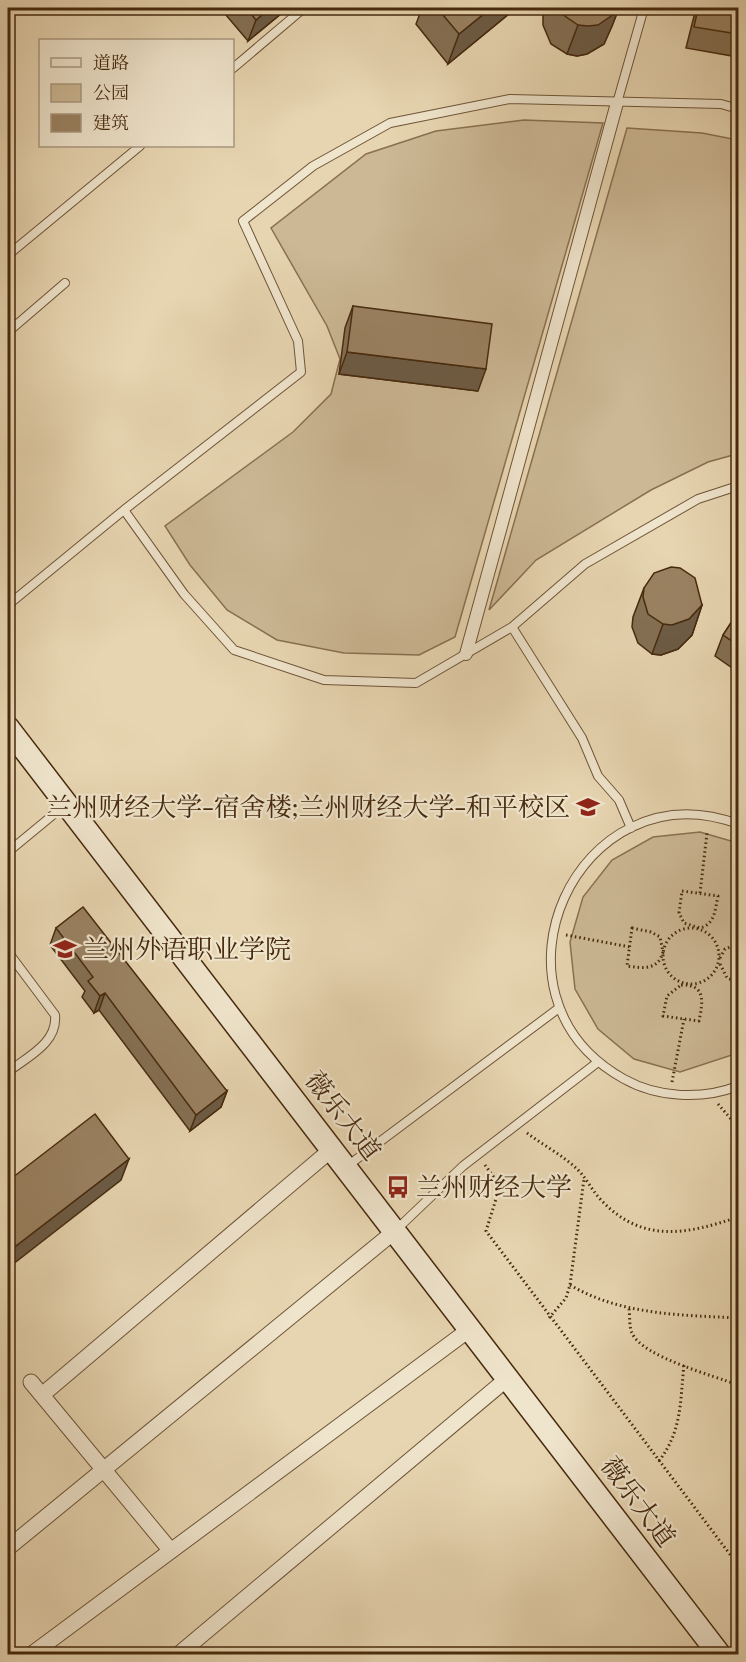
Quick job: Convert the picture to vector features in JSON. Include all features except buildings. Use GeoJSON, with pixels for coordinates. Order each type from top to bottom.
{"type":"FeatureCollection","features":[{"type":"Feature","properties":{"kind":"main road","name":"薇乐大道"},"geometry":{"type":"LineString","coordinates":[[8,728],[719,1654]]}},
{"type":"Feature","properties":{"kind":"street"},"geometry":{"type":"LineString","coordinates":[[466,654],[617,103]]}},
{"type":"Feature","properties":{"kind":"street"},"geometry":{"type":"LineString","coordinates":[[42,1395],[332,1149]]}},
{"type":"Feature","properties":{"kind":"street"},"geometry":{"type":"LineString","coordinates":[[8,1548],[395,1231]]}},
{"type":"Feature","properties":{"kind":"street"},"geometry":{"type":"LineString","coordinates":[[32,1654],[470,1329]]}},
{"type":"Feature","properties":{"kind":"street"},"geometry":{"type":"LineString","coordinates":[[179,1654],[508,1378]]}},
{"type":"Feature","properties":{"kind":"street"},"geometry":{"type":"LineString","coordinates":[[31,1382],[171,1551]]}},
{"type":"Feature","properties":{"kind":"lane"},"geometry":{"type":"LineString","coordinates":[[234,67],[304,8]]}},
{"type":"Feature","properties":{"kind":"lane"},"geometry":{"type":"LineString","coordinates":[[617,103],[644,8]]}},
{"type":"Feature","properties":{"kind":"lane"},"geometry":{"type":"LineString","coordinates":[[8,605],[124,510],[301,372],[298,341],[243,221],[313,166],[390,123],[510,99],[721,104],[738,109]]}},
{"type":"Feature","properties":{"kind":"lane"},"geometry":{"type":"LineString","coordinates":[[8,255],[139,147]]}},
{"type":"Feature","properties":{"kind":"lane"},"geometry":{"type":"LineString","coordinates":[[8,332],[65,282]]}},
{"type":"Feature","properties":{"kind":"lane"},"geometry":{"type":"LineString","coordinates":[[124,510],[184,594],[234,650],[324,680],[416,682],[512,627],[585,564],[698,499],[738,486]]}},
{"type":"Feature","properties":{"kind":"lane"},"geometry":{"type":"LineString","coordinates":[[512,627],[582,738],[598,776],[619,800],[631,828]]}},
{"type":"Feature","properties":{"kind":"lane"},"geometry":{"type":"LineString","coordinates":[[8,852],[66,804]]}},
{"type":"Feature","properties":{"kind":"lane"},"geometry":{"type":"LineString","coordinates":[[738,824],[709,816],[669,817],[631,828],[606,844],[584,864],[562,898],[552,933],[551,976],[559,1008],[572,1032],[598,1062],[632,1083],[670,1094],[710,1094],[738,1086]]}},
{"type":"Feature","properties":{"kind":"lane"},"geometry":{"type":"LineString","coordinates":[[8,952],[55,1015],[56,1023],[50,1039],[8,1072]]}},
{"type":"Feature","properties":{"kind":"lane"},"geometry":{"type":"LineString","coordinates":[[346,1167],[559,1008]]}},
{"type":"Feature","properties":{"kind":"lane"},"geometry":{"type":"LineString","coordinates":[[395,1231],[478,1155],[598,1062]]}},
{"type":"Feature","properties":{"kind":"path"},"geometry":{"type":"LineString","coordinates":[[700,893],[709,816]]}},
{"type":"Feature","properties":{"kind":"path"},"geometry":{"type":"LineString","coordinates":[[738,944],[725,949],[719,960],[711,976],[704,981],[687,985],[681,985],[670,991],[663,1016],[699,1021],[704,999],[698,989],[687,985],[678,982],[666,970],[663,952],[662,942],[656,934],[632,928],[627,966],[653,966],[663,952],[670,936],[686,928],[695,928],[705,927],[712,920],[718,896],[700,893],[682,891],[679,907],[681,919],[695,928],[711,935],[719,951],[719,960],[722,973],[738,982]]}},
{"type":"Feature","properties":{"kind":"path"},"geometry":{"type":"LineString","coordinates":[[552,933],[630,947]]}},
{"type":"Feature","properties":{"kind":"path"},"geometry":{"type":"LineString","coordinates":[[670,1094],[684,1019]]}},
{"type":"Feature","properties":{"kind":"path"},"geometry":{"type":"LineString","coordinates":[[710,1094],[738,1127]]}},
{"type":"Feature","properties":{"kind":"path"},"geometry":{"type":"LineString","coordinates":[[516,1125],[576,1168],[618,1216],[649,1231],[696,1231],[738,1217]]}},
{"type":"Feature","properties":{"kind":"path"},"geometry":{"type":"LineString","coordinates":[[478,1155],[501,1186],[486,1231],[549,1318],[738,1565]]}},
{"type":"Feature","properties":{"kind":"path"},"geometry":{"type":"LineString","coordinates":[[549,1318],[566,1298],[570,1285],[584,1179]]}},
{"type":"Feature","properties":{"kind":"path"},"geometry":{"type":"LineString","coordinates":[[570,1285],[590,1297],[629,1310],[738,1318]]}},
{"type":"Feature","properties":{"kind":"path"},"geometry":{"type":"LineString","coordinates":[[629,1310],[632,1333],[642,1345],[684,1365],[738,1385]]}},
{"type":"Feature","properties":{"kind":"path"},"geometry":{"type":"LineString","coordinates":[[659,1461],[672,1444],[679,1418],[684,1365]]}},
{"type":"Feature","properties":{"kind":"green space"},"geometry":{"type":"Polygon","coordinates":[[[524,120],[603,123],[455,637],[419,655],[344,653],[277,640],[227,610],[190,565],[165,526],[293,432],[331,394],[340,359],[327,326],[271,228],[366,154],[436,131],[524,120]]]}},
{"type":"Feature","properties":{"kind":"green space"},"geometry":{"type":"Polygon","coordinates":[[[627,128],[702,133],[738,140],[738,445],[733,455],[708,462],[651,490],[536,560],[489,610],[627,128]]]}},
{"type":"Feature","properties":{"kind":"green space"},"geometry":{"type":"Polygon","coordinates":[[[700,832],[738,843],[738,1053],[680,1072],[634,1059],[598,1029],[575,989],[570,942],[583,897],[612,860],[653,837],[700,832]]]}},
{"type":"Feature","properties":{"kind":"place","name":"兰州财经大学-宿舍楼;兰州财经大学-和平校区"},"geometry":{"type":"Point","coordinates":[588,807]}},
{"type":"Feature","properties":{"kind":"place","name":"兰州外语职业学院"},"geometry":{"type":"Point","coordinates":[65,949]}},
{"type":"Feature","properties":{"kind":"place","name":"兰州财经大学"},"geometry":{"type":"Point","coordinates":[398,1187]}}]}
